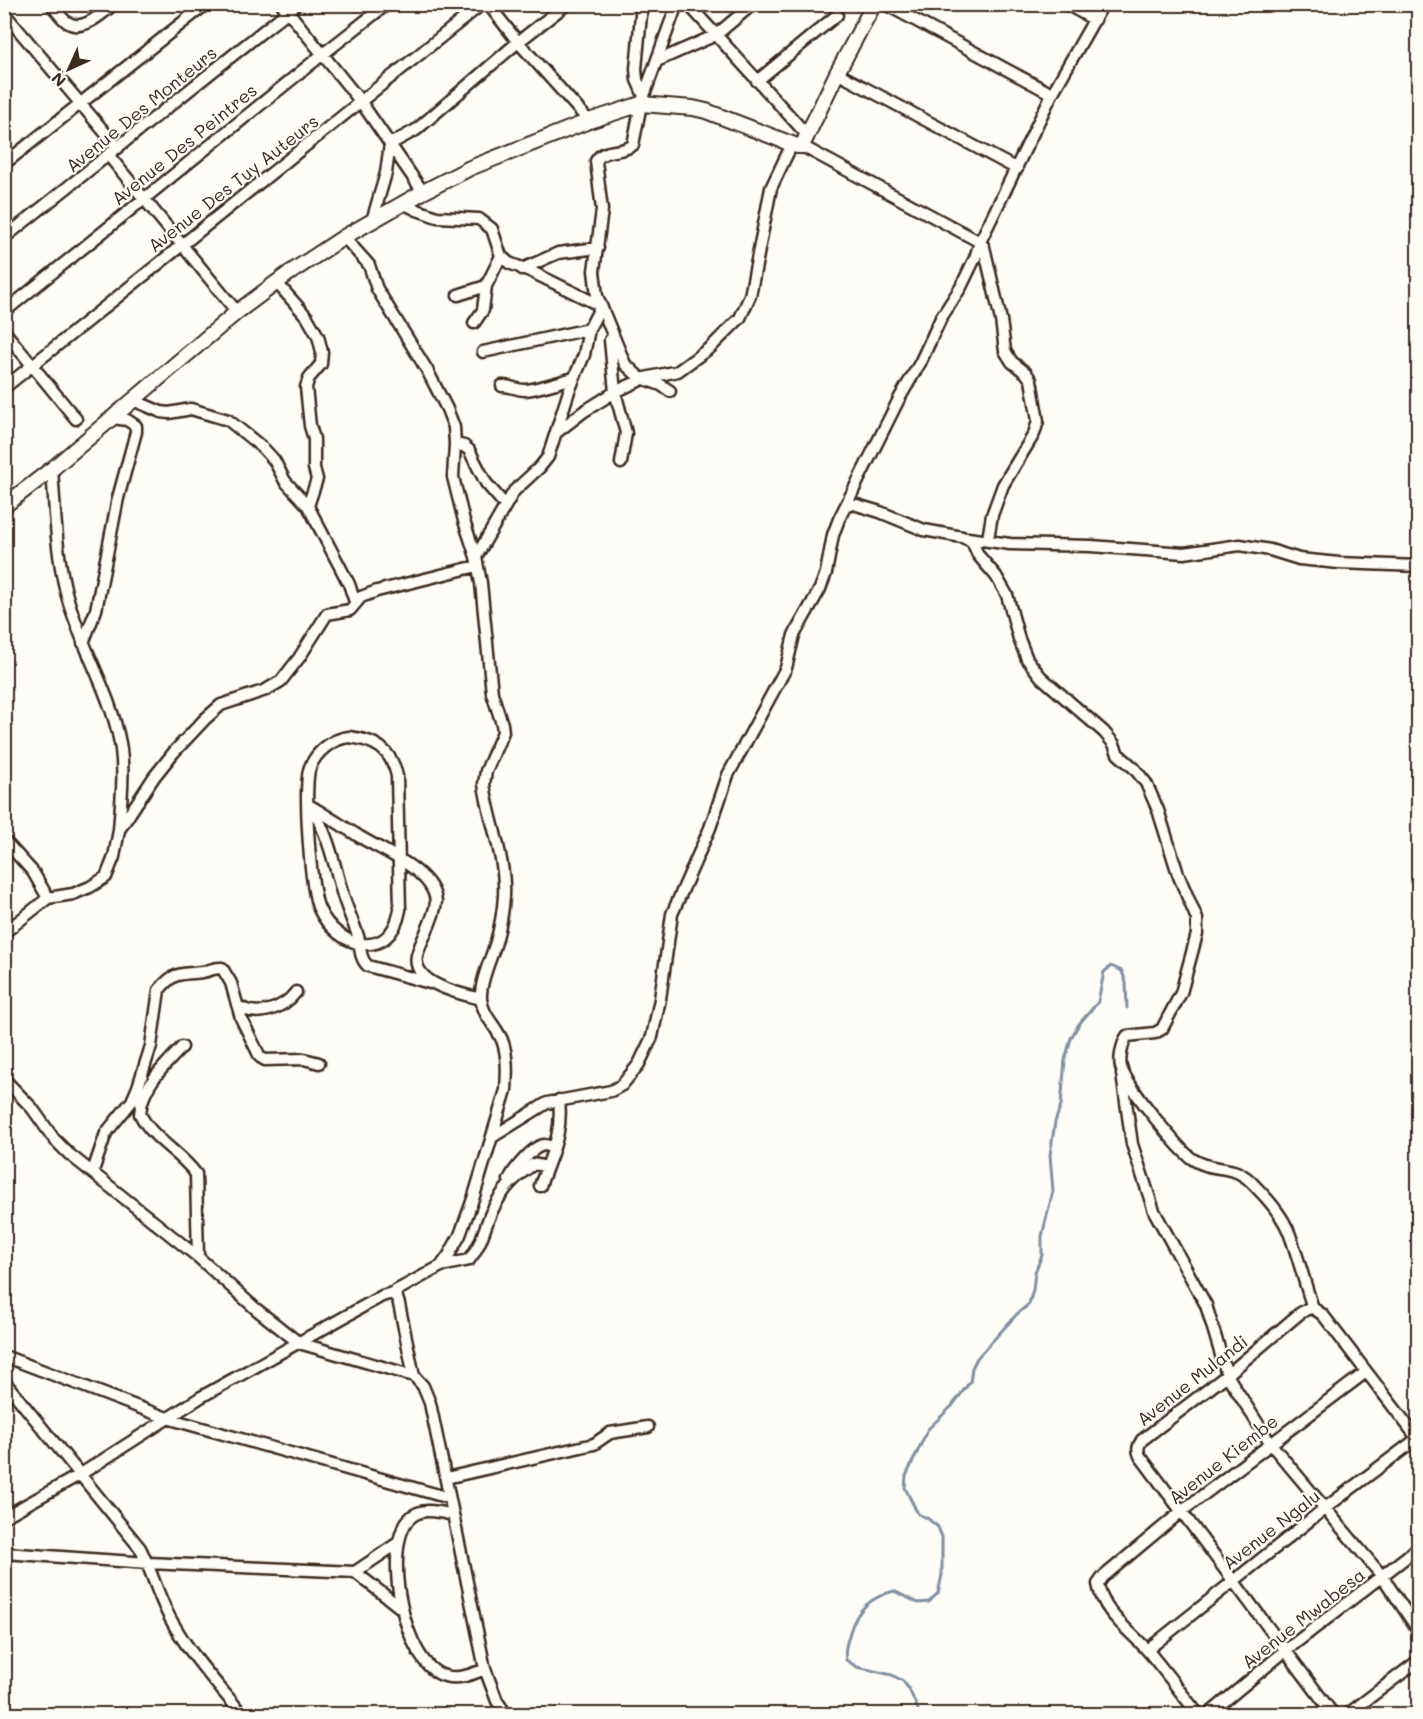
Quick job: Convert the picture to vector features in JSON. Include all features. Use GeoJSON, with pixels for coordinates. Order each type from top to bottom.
{"type":"FeatureCollection","features":[{"type":"Feature","properties":{"kind":"street"},"geometry":{"type":"LineString","coordinates":[[51,4],[65,21],[74,25],[93,20],[114,4]]}},
{"type":"Feature","properties":{"kind":"street"},"geometry":{"type":"LineString","coordinates":[[4,164],[206,4]]}},
{"type":"Feature","properties":{"kind":"street","name":"Avenue Des Monteurs"},"geometry":{"type":"LineString","coordinates":[[4,238],[109,156],[285,8],[297,4]]}},
{"type":"Feature","properties":{"kind":"street","name":"Avenue Des Peintres"},"geometry":{"type":"LineString","coordinates":[[4,312],[387,4]]}},
{"type":"Feature","properties":{"kind":"street","name":"Avenue Des Tuy Auteurs"},"geometry":{"type":"LineString","coordinates":[[4,388],[482,4]]}},
{"type":"Feature","properties":{"kind":"street"},"geometry":{"type":"LineString","coordinates":[[488,4],[518,42],[589,121]]}},
{"type":"Feature","properties":{"kind":"street"},"geometry":{"type":"LineString","coordinates":[[390,144],[416,130],[518,42],[567,4]]}},
{"type":"Feature","properties":{"kind":"street"},"geometry":{"type":"LineString","coordinates":[[642,4],[636,69],[643,100]]}},
{"type":"Feature","properties":{"kind":"street"},"geometry":{"type":"LineString","coordinates":[[670,391],[639,377],[625,364],[601,306],[595,284],[595,259],[602,210],[596,161],[600,155],[607,152],[633,146],[643,100],[677,4]]}},
{"type":"Feature","properties":{"kind":"street"},"geometry":{"type":"LineString","coordinates":[[688,4],[757,81],[801,142]]}},
{"type":"Feature","properties":{"kind":"street"},"geometry":{"type":"LineString","coordinates":[[657,61],[716,35],[753,4]]}},
{"type":"Feature","properties":{"kind":"street"},"geometry":{"type":"LineString","coordinates":[[557,432],[615,392],[645,378],[678,371],[711,347],[740,318],[750,296],[771,188],[801,142],[874,4]]}},
{"type":"Feature","properties":{"kind":"street"},"geometry":{"type":"LineString","coordinates":[[885,4],[1052,94]]}},
{"type":"Feature","properties":{"kind":"street"},"geometry":{"type":"LineString","coordinates":[[1066,4],[1095,20]]}},
{"type":"Feature","properties":{"kind":"street"},"geometry":{"type":"LineString","coordinates":[[494,1136],[547,1103],[611,1091],[622,1085],[633,1074],[646,1052],[652,1037],[660,999],[672,914],[710,828],[728,775],[786,669],[794,635],[820,589],[826,573],[833,536],[847,502],[936,328],[961,287],[980,242],[1052,94],[1103,4]]}},
{"type":"Feature","properties":{"kind":"street"},"geometry":{"type":"LineString","coordinates":[[285,8],[361,102],[423,192]]}},
{"type":"Feature","properties":{"kind":"street"},"geometry":{"type":"LineString","coordinates":[[4,13],[118,148]]}},
{"type":"Feature","properties":{"kind":"street"},"geometry":{"type":"LineString","coordinates":[[757,81],[837,15]]}},
{"type":"Feature","properties":{"kind":"street"},"geometry":{"type":"LineString","coordinates":[[837,73],[1017,169]]}},
{"type":"Feature","properties":{"kind":"street"},"geometry":{"type":"LineString","coordinates":[[4,506],[52,469],[237,312],[344,237],[470,168],[643,100],[706,111],[801,142],[980,242],[988,263],[1001,320],[1005,351],[1012,362],[1029,375],[1038,421],[1034,434],[1003,485],[992,515],[988,539]]}},
{"type":"Feature","properties":{"kind":"street"},"geometry":{"type":"LineString","coordinates":[[372,221],[386,173],[390,144]]}},
{"type":"Feature","properties":{"kind":"street"},"geometry":{"type":"LineString","coordinates":[[109,156],[237,312]]}},
{"type":"Feature","properties":{"kind":"street"},"geometry":{"type":"LineString","coordinates":[[403,203],[437,217],[479,219],[492,229],[501,255],[509,263],[601,306]]}},
{"type":"Feature","properties":{"kind":"street"},"geometry":{"type":"LineString","coordinates":[[344,237],[366,260],[377,289],[427,370],[451,419],[455,444],[453,477],[477,561],[492,693],[503,732],[486,771],[484,783],[502,874],[504,896],[481,999],[486,1016],[501,1039],[507,1076],[506,1090],[494,1136],[460,1235],[441,1266]]}},
{"type":"Feature","properties":{"kind":"street"},"geometry":{"type":"LineString","coordinates":[[522,269],[558,253],[598,248]]}},
{"type":"Feature","properties":{"kind":"street"},"geometry":{"type":"LineString","coordinates":[[474,323],[484,305],[486,286],[501,255]]}},
{"type":"Feature","properties":{"kind":"street"},"geometry":{"type":"LineString","coordinates":[[277,283],[307,317],[318,336],[322,352],[321,364],[309,378],[306,387],[317,479],[308,506]]}},
{"type":"Feature","properties":{"kind":"street"},"geometry":{"type":"LineString","coordinates":[[458,295],[486,286]]}},
{"type":"Feature","properties":{"kind":"street"},"geometry":{"type":"LineString","coordinates":[[119,830],[154,777],[205,719],[228,701],[266,690],[281,681],[299,658],[323,618],[333,611],[350,610],[361,597],[377,591],[477,561],[514,491],[548,457],[584,355],[589,329],[601,306]]}},
{"type":"Feature","properties":{"kind":"street"},"geometry":{"type":"LineString","coordinates":[[608,325],[615,392],[626,433],[621,463]]}},
{"type":"Feature","properties":{"kind":"street"},"geometry":{"type":"LineString","coordinates":[[483,352],[589,329]]}},
{"type":"Feature","properties":{"kind":"street"},"geometry":{"type":"LineString","coordinates":[[4,330],[76,418]]}},
{"type":"Feature","properties":{"kind":"street"},"geometry":{"type":"LineString","coordinates":[[502,386],[510,385],[518,390],[528,390],[574,378]]}},
{"type":"Feature","properties":{"kind":"street"},"geometry":{"type":"LineString","coordinates":[[133,400],[162,412],[170,413],[191,409],[228,420],[263,448],[274,460],[285,481],[308,506],[349,584],[355,602]]}},
{"type":"Feature","properties":{"kind":"street"},"geometry":{"type":"LineString","coordinates":[[83,643],[96,610],[118,498],[136,432],[133,422],[113,418]]}},
{"type":"Feature","properties":{"kind":"street"},"geometry":{"type":"LineString","coordinates":[[455,444],[464,446],[468,450],[486,483],[505,505]]}},
{"type":"Feature","properties":{"kind":"street"},"geometry":{"type":"LineString","coordinates":[[4,933],[48,898],[73,894],[106,877],[114,857],[119,830],[122,785],[120,744],[106,698],[83,643],[65,590],[57,535],[52,469]]}},
{"type":"Feature","properties":{"kind":"street"},"geometry":{"type":"LineString","coordinates":[[847,502],[880,512],[924,530],[1010,544],[1091,546],[1184,553],[1240,545],[1270,550],[1299,560],[1419,566]]}},
{"type":"Feature","properties":{"kind":"street"},"geometry":{"type":"LineString","coordinates":[[968,538],[1007,595],[1022,649],[1034,669],[1104,732],[1114,744],[1118,754],[1146,783],[1158,810],[1184,890],[1197,919],[1197,934],[1181,993],[1160,1031],[1127,1036],[1123,1046],[1121,1067],[1132,1144],[1154,1211],[1206,1305],[1227,1375],[1270,1443],[1382,1576],[1419,1630]]}},
{"type":"Feature","properties":{"kind":"street"},"geometry":{"type":"LineString","coordinates":[[340,738],[360,738],[376,743],[395,767],[399,857],[400,898],[395,927],[384,939],[360,944],[345,940],[318,908],[312,884],[308,804],[310,768],[322,751],[340,738]]}},
{"type":"Feature","properties":{"kind":"street"},"geometry":{"type":"LineString","coordinates":[[308,804],[317,817],[330,846],[360,944],[363,961],[368,966],[481,999]]}},
{"type":"Feature","properties":{"kind":"street"},"geometry":{"type":"LineString","coordinates":[[308,804],[364,840],[399,857],[424,878],[436,895],[436,908],[417,956],[417,964],[420,973],[437,985]]}},
{"type":"Feature","properties":{"kind":"street"},"geometry":{"type":"LineString","coordinates":[[4,840],[33,872],[48,898]]}},
{"type":"Feature","properties":{"kind":"street"},"geometry":{"type":"LineString","coordinates":[[4,859],[14,851]]}},
{"type":"Feature","properties":{"kind":"street"},"geometry":{"type":"LineString","coordinates":[[93,1171],[106,1133],[132,1101],[138,1087],[151,1046],[157,996],[163,985],[179,974],[219,967],[225,972],[254,1049],[262,1059],[304,1059],[319,1063]]}},
{"type":"Feature","properties":{"kind":"street"},"geometry":{"type":"LineString","coordinates":[[237,1005],[244,1009],[266,1010],[286,1003],[296,992]]}},
{"type":"Feature","properties":{"kind":"street"},"geometry":{"type":"LineString","coordinates":[[182,1047],[150,1084],[143,1098],[140,1114],[150,1129],[196,1174],[198,1257]]}},
{"type":"Feature","properties":{"kind":"street"},"geometry":{"type":"LineString","coordinates":[[1121,1067],[1132,1087],[1167,1133],[1188,1156],[1197,1162],[1213,1167],[1239,1171],[1257,1187],[1274,1208],[1287,1229],[1313,1308],[1323,1315],[1418,1438]]}},
{"type":"Feature","properties":{"kind":"street"},"geometry":{"type":"LineString","coordinates":[[4,1079],[32,1108],[60,1146],[80,1164],[93,1171],[198,1257],[298,1343],[414,1376]]}},
{"type":"Feature","properties":{"kind":"street"},"geometry":{"type":"LineString","coordinates":[[540,1186],[561,1122],[559,1100]]}},
{"type":"Feature","properties":{"kind":"street"},"geometry":{"type":"LineString","coordinates":[[508,1186],[512,1172],[537,1148],[544,1145],[554,1148]]}},
{"type":"Feature","properties":{"kind":"street"},"geometry":{"type":"LineString","coordinates":[[4,1517],[81,1474],[166,1418],[382,1296],[392,1293],[441,1266],[464,1262],[473,1255],[482,1240],[494,1206],[508,1186],[534,1164],[547,1167]]}},
{"type":"Feature","properties":{"kind":"street"},"geometry":{"type":"LineString","coordinates":[[392,1293],[399,1304],[414,1376],[423,1386],[430,1403],[485,1669],[497,1701],[506,1714]]}},
{"type":"Feature","properties":{"kind":"street","name":"Avenue Mulandi"},"geometry":{"type":"LineString","coordinates":[[1313,1308],[1299,1314],[1227,1375],[1142,1440],[1138,1451],[1232,1581],[1334,1714]]}},
{"type":"Feature","properties":{"kind":"street"},"geometry":{"type":"LineString","coordinates":[[4,1356],[166,1418],[449,1498]]}},
{"type":"Feature","properties":{"kind":"street","name":"Avenue Kiembe"},"geometry":{"type":"LineString","coordinates":[[1147,1650],[1111,1612],[1099,1592],[1098,1584],[1103,1577],[1182,1511],[1366,1372]]}},
{"type":"Feature","properties":{"kind":"street"},"geometry":{"type":"LineString","coordinates":[[4,1381],[127,1530],[148,1563],[174,1626],[202,1666],[242,1714]]}},
{"type":"Feature","properties":{"kind":"street"},"geometry":{"type":"LineString","coordinates":[[446,1478],[594,1444],[610,1433],[648,1428]]}},
{"type":"Feature","properties":{"kind":"street","name":"Avenue Ngalu"},"geometry":{"type":"LineString","coordinates":[[1147,1650],[1324,1509],[1418,1438]]}},
{"type":"Feature","properties":{"kind":"street"},"geometry":{"type":"LineString","coordinates":[[453,1515],[436,1511],[421,1511],[409,1518],[398,1543],[402,1609],[414,1645],[432,1669],[443,1676],[453,1677],[469,1676],[485,1669]]}},
{"type":"Feature","properties":{"kind":"street"},"geometry":{"type":"LineString","coordinates":[[355,1572],[398,1543]]}},
{"type":"Feature","properties":{"kind":"street","name":"Avenue Mwabesa"},"geometry":{"type":"LineString","coordinates":[[1209,1714],[1285,1651],[1419,1548]]}},
{"type":"Feature","properties":{"kind":"street"},"geometry":{"type":"LineString","coordinates":[[4,1553],[148,1563],[355,1572],[402,1609]]}},
{"type":"Feature","properties":{"kind":"street"},"geometry":{"type":"LineString","coordinates":[[1147,1650],[1198,1714]]}},
{"type":"Feature","properties":{"kind":"street"},"geometry":{"type":"LineString","coordinates":[[1348,1714],[1419,1661]]}},
{"type":"Feature","properties":{"kind":"waterway"},"geometry":{"type":"LineString","coordinates":[[920,1714],[903,1681],[892,1675],[857,1667],[846,1660],[850,1632],[861,1611],[878,1597],[894,1591],[918,1603],[929,1602],[938,1593],[942,1575],[942,1537],[938,1527],[918,1514],[905,1488],[906,1476],[928,1429],[952,1406],[970,1382],[972,1368],[977,1358],[1029,1304],[1035,1272],[1042,1255],[1042,1236],[1053,1191],[1050,1155],[1055,1122],[1061,1105],[1065,1060],[1071,1038],[1079,1024],[1098,1002],[1104,972],[1111,966],[1122,971],[1126,983],[1127,1008]]}}]}
